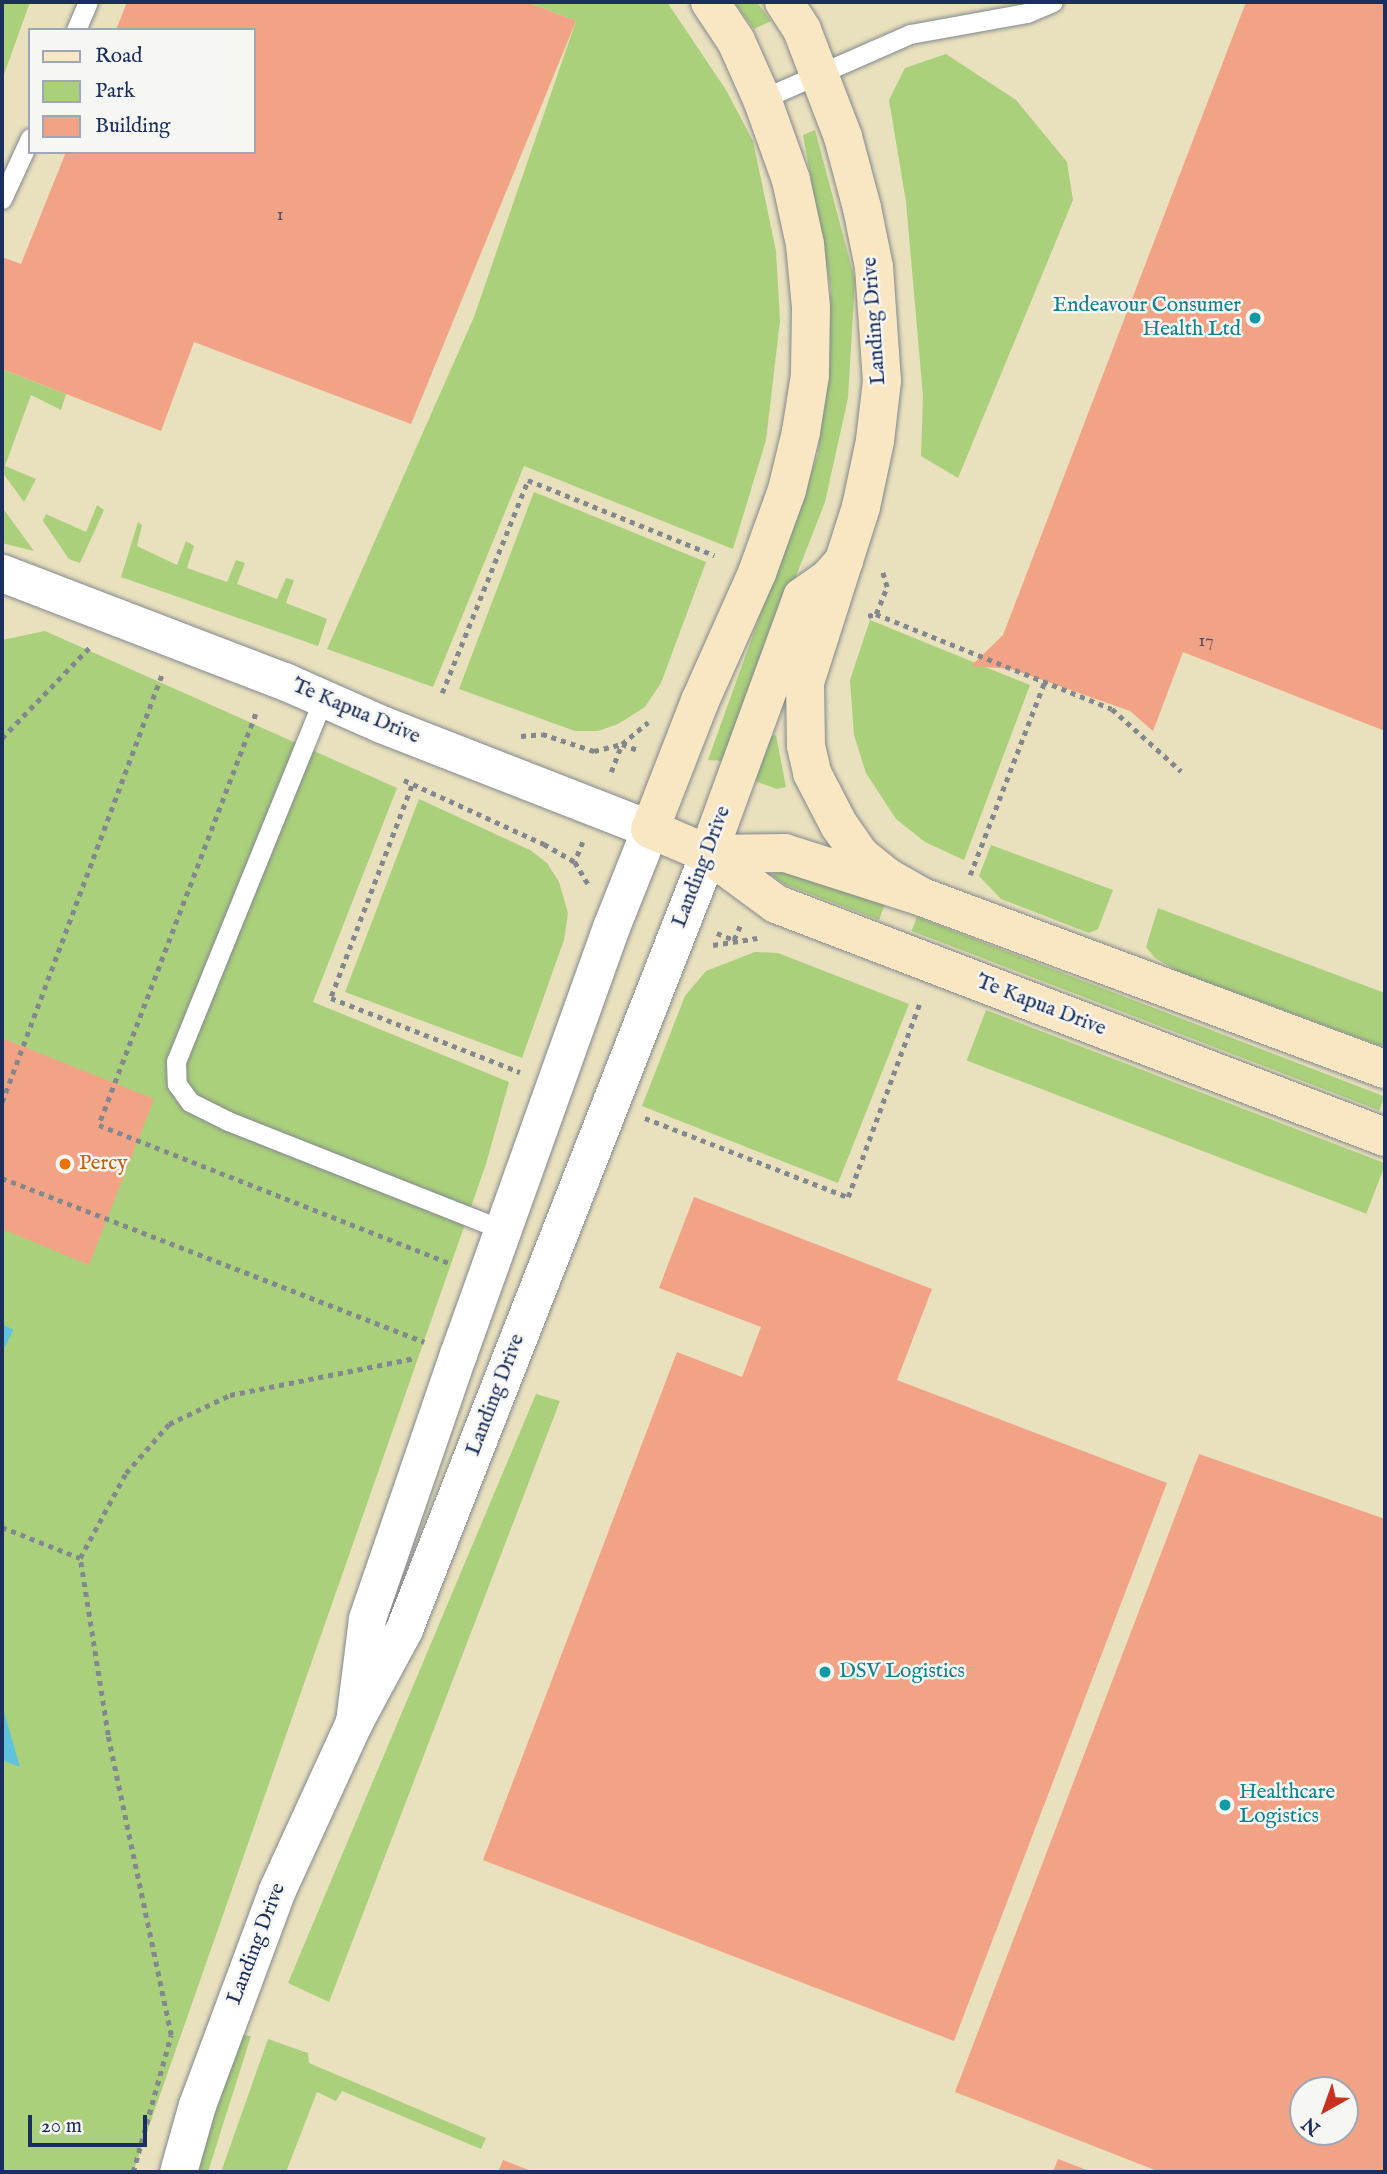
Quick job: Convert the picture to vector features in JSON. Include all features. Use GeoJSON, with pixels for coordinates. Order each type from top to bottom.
{"type":"FeatureCollection","features":[{"type":"Feature","properties":{"kind":"street","name":"Landing Drive"},"geometry":{"type":"LineString","coordinates":[[354,1722],[367,1619],[611,927],[700,701],[757,573],[787,489],[803,421],[810,375],[811,308],[805,244],[791,180],[762,99],[736,41],[710,2]]}},
{"type":"Feature","properties":{"kind":"street","name":"Landing Drive"},"geometry":{"type":"LineString","coordinates":[[178,2172],[197,2105],[277,1890],[354,1722],[404,1629],[708,854],[802,597],[829,578],[845,559],[861,507],[875,441],[882,381],[874,267],[843,137],[802,30],[784,2]]}},
{"type":"Feature","properties":{"kind":"street"},"geometry":{"type":"LineString","coordinates":[[845,559],[805,683],[808,755],[812,774],[839,825],[861,856],[887,877],[922,897]]}},
{"type":"Feature","properties":{"kind":"street","name":"Te Kapua Drive"},"geometry":{"type":"LineString","coordinates":[[2,573],[324,697],[381,724],[650,829],[708,854],[776,904],[1385,1137]]}},
{"type":"Feature","properties":{"kind":"street","name":"Te Kapua Drive"},"geometry":{"type":"LineString","coordinates":[[708,854],[785,853],[922,897],[1385,1069]]}},
{"type":"Feature","properties":{"kind":"lane"},"geometry":{"type":"LineString","coordinates":[[77,28],[88,2]]}},
{"type":"Feature","properties":{"kind":"lane"},"geometry":{"type":"LineString","coordinates":[[762,99],[910,34],[1027,13],[1053,2]]}},
{"type":"Feature","properties":{"kind":"lane"},"geometry":{"type":"LineString","coordinates":[[2,199],[28,142]]}},
{"type":"Feature","properties":{"kind":"lane"},"geometry":{"type":"LineString","coordinates":[[324,697],[176,1062],[177,1084],[190,1102],[228,1121],[503,1230]]}},
{"type":"Feature","properties":{"kind":"path"},"geometry":{"type":"LineString","coordinates":[[442,694],[528,480],[714,555]]}},
{"type":"Feature","properties":{"kind":"path"},"geometry":{"type":"LineString","coordinates":[[876,614],[887,587]]}},
{"type":"Feature","properties":{"kind":"path"},"geometry":{"type":"LineString","coordinates":[[861,618],[876,614],[1112,709],[1181,771]]}},
{"type":"Feature","properties":{"kind":"path"},"geometry":{"type":"LineString","coordinates":[[2,737],[93,644]]}},
{"type":"Feature","properties":{"kind":"path"},"geometry":{"type":"LineString","coordinates":[[2,1102],[162,673]]}},
{"type":"Feature","properties":{"kind":"path"},"geometry":{"type":"LineString","coordinates":[[969,876],[1044,683]]}},
{"type":"Feature","properties":{"kind":"path"},"geometry":{"type":"LineString","coordinates":[[614,765],[622,744],[654,713]]}},
{"type":"Feature","properties":{"kind":"path"},"geometry":{"type":"LineString","coordinates":[[256,715],[99,1125],[461,1269]]}},
{"type":"Feature","properties":{"kind":"path"},"geometry":{"type":"LineString","coordinates":[[520,736],[542,734],[594,751],[622,744],[647,754]]}},
{"type":"Feature","properties":{"kind":"path"},"geometry":{"type":"LineString","coordinates":[[404,780],[412,786],[544,844],[575,862],[586,883],[593,886]]}},
{"type":"Feature","properties":{"kind":"path"},"geometry":{"type":"LineString","coordinates":[[412,786],[331,998],[527,1075]]}},
{"type":"Feature","properties":{"kind":"path"},"geometry":{"type":"LineString","coordinates":[[575,862],[579,851]]}},
{"type":"Feature","properties":{"kind":"path"},"geometry":{"type":"LineString","coordinates":[[957,870],[978,884]]}},
{"type":"Feature","properties":{"kind":"path"},"geometry":{"type":"LineString","coordinates":[[734,940],[742,920]]}},
{"type":"Feature","properties":{"kind":"path"},"geometry":{"type":"LineString","coordinates":[[706,947],[734,940],[757,938],[767,941]]}},
{"type":"Feature","properties":{"kind":"path"},"geometry":{"type":"LineString","coordinates":[[643,1117],[848,1197],[922,998]]}},
{"type":"Feature","properties":{"kind":"path"},"geometry":{"type":"LineString","coordinates":[[2,1178],[434,1346]]}},
{"type":"Feature","properties":{"kind":"path"},"geometry":{"type":"LineString","coordinates":[[133,2172],[172,2035],[108,1735],[80,1558],[126,1473],[169,1424],[230,1395],[416,1357]]}},
{"type":"Feature","properties":{"kind":"path"},"geometry":{"type":"LineString","coordinates":[[2,1527],[80,1558]]}},
{"type":"Feature","properties":{"kind":"green space"},"geometry":{"type":"Polygon","coordinates":[[[2,2],[30,2],[2,80],[2,2]]]}},
{"type":"Feature","properties":{"kind":"green space"},"geometry":{"type":"Polygon","coordinates":[[[527,2],[667,2],[726,90],[753,141],[776,251],[780,321],[766,440],[733,549],[524,466],[433,687],[327,649],[474,317],[576,21],[527,2]]]}},
{"type":"Feature","properties":{"kind":"green space"},"geometry":{"type":"Polygon","coordinates":[[[734,2],[757,2],[771,21],[754,29],[734,2]]]}},
{"type":"Feature","properties":{"kind":"green space"},"geometry":{"type":"Polygon","coordinates":[[[946,54],[1016,100],[1067,162],[1073,200],[958,478],[921,456],[923,396],[906,202],[889,100],[905,68],[946,54]]]}},
{"type":"Feature","properties":{"kind":"green space"},"geometry":{"type":"Polygon","coordinates":[[[815,130],[855,280],[848,398],[825,502],[724,761],[708,760],[818,454],[831,289],[803,135],[815,130]]]}},
{"type":"Feature","properties":{"kind":"green space"},"geometry":{"type":"Polygon","coordinates":[[[2,369],[66,394],[61,410],[31,395],[5,466],[36,479],[24,502],[2,472],[2,369]]]}},
{"type":"Feature","properties":{"kind":"green space"},"geometry":{"type":"Polygon","coordinates":[[[534,492],[706,562],[661,683],[645,707],[618,724],[598,731],[575,731],[459,689],[534,492]]]}},
{"type":"Feature","properties":{"kind":"green space"},"geometry":{"type":"Polygon","coordinates":[[[97,505],[104,510],[80,563],[69,559],[43,521],[46,514],[86,532],[97,505]]]}},
{"type":"Feature","properties":{"kind":"green space"},"geometry":{"type":"Polygon","coordinates":[[[2,507],[34,551],[2,543],[2,507]]]}},
{"type":"Feature","properties":{"kind":"green space"},"geometry":{"type":"Polygon","coordinates":[[[138,522],[142,525],[137,546],[177,565],[186,541],[194,546],[187,568],[227,582],[236,560],[245,563],[237,584],[277,599],[286,578],[294,580],[286,603],[327,619],[318,646],[121,577],[138,522]]]}},
{"type":"Feature","properties":{"kind":"green space"},"geometry":{"type":"Polygon","coordinates":[[[870,620],[1030,685],[964,860],[925,842],[896,819],[866,773],[854,735],[850,680],[870,620]]]}},
{"type":"Feature","properties":{"kind":"green space"},"geometry":{"type":"Polygon","coordinates":[[[45,631],[397,788],[313,1002],[509,1082],[486,1164],[133,2172],[2,2172],[2,640],[45,631]]]}},
{"type":"Feature","properties":{"kind":"green space"},"geometry":{"type":"Polygon","coordinates":[[[776,735],[786,787],[777,789],[755,781],[770,737],[776,735]]]}},
{"type":"Feature","properties":{"kind":"green space"},"geometry":{"type":"Polygon","coordinates":[[[419,799],[530,850],[547,863],[559,882],[568,913],[564,940],[522,1058],[345,992],[419,799]]]}},
{"type":"Feature","properties":{"kind":"green space"},"geometry":{"type":"Polygon","coordinates":[[[991,845],[1113,890],[1098,929],[1089,933],[1001,899],[979,876],[991,845]]]}},
{"type":"Feature","properties":{"kind":"green space"},"geometry":{"type":"Polygon","coordinates":[[[775,869],[885,904],[879,920],[784,884],[773,876],[775,869]]]}},
{"type":"Feature","properties":{"kind":"green space"},"geometry":{"type":"Polygon","coordinates":[[[1158,908],[1385,993],[1385,1043],[1381,1046],[1179,972],[1155,958],[1146,947],[1158,908]]]}},
{"type":"Feature","properties":{"kind":"green space"},"geometry":{"type":"Polygon","coordinates":[[[917,917],[1385,1097],[1379,1111],[912,931],[917,917]]]}},
{"type":"Feature","properties":{"kind":"green space"},"geometry":{"type":"Polygon","coordinates":[[[755,952],[778,953],[909,1004],[838,1183],[642,1106],[685,996],[706,971],[755,952]]]}},
{"type":"Feature","properties":{"kind":"green space"},"geometry":{"type":"Polygon","coordinates":[[[986,1010],[1385,1163],[1366,1214],[967,1060],[986,1010]]]}},
{"type":"Feature","properties":{"kind":"green space"},"geometry":{"type":"Polygon","coordinates":[[[536,1394],[560,1401],[329,2002],[288,1983],[536,1394]]]}},
{"type":"Feature","properties":{"kind":"green space"},"geometry":{"type":"Polygon","coordinates":[[[241,2035],[251,2036],[208,2172],[196,2172],[241,2035]]]}},
{"type":"Feature","properties":{"kind":"green space"},"geometry":{"type":"Polygon","coordinates":[[[268,2039],[308,2053],[309,2063],[486,2138],[481,2149],[342,2091],[336,2101],[317,2092],[286,2172],[221,2172],[268,2039]]]}},
{"type":"Feature","properties":{"kind":"water"},"geometry":{"type":"Polygon","coordinates":[[[2,1324],[14,1330],[2,1353],[2,1324]]]}},
{"type":"Feature","properties":{"kind":"water"},"geometry":{"type":"Polygon","coordinates":[[[2,1705],[20,1767],[2,1760],[2,1705]]]}},
{"type":"Feature","properties":{"kind":"building"},"geometry":{"type":"Polygon","coordinates":[[[127,2],[527,2],[576,21],[411,424],[194,342],[161,431],[2,369],[2,257],[21,264],[65,154],[256,154],[256,28],[117,28],[127,2]]]}},
{"type":"Feature","properties":{"kind":"building","name":"Endeavour Consumer Health Ltd"},"geometry":{"type":"Polygon","coordinates":[[[1246,2],[1385,2],[1385,731],[1183,652],[1153,731],[1130,711],[1011,669],[971,666],[1003,635],[1246,2]]]}},
{"type":"Feature","properties":{"kind":"building","name":"Percy"},"geometry":{"type":"Polygon","coordinates":[[[2,1038],[154,1099],[89,1265],[2,1229],[2,1038]]]}},
{"type":"Feature","properties":{"kind":"building","name":"DSV Logistics"},"geometry":{"type":"Polygon","coordinates":[[[694,1197],[932,1289],[897,1380],[1167,1483],[954,2041],[483,1860],[677,1352],[742,1377],[761,1327],[659,1288],[694,1197]]]}},
{"type":"Feature","properties":{"kind":"building","name":"Healthcare Logistics"},"geometry":{"type":"Polygon","coordinates":[[[1199,1454],[1385,1519],[1385,2172],[1160,2172],[955,2092],[1199,1454]]]}},
{"type":"Feature","properties":{"kind":"building"},"geometry":{"type":"Polygon","coordinates":[[[1058,2159],[1092,2172],[1053,2172],[1058,2159]]]}},
{"type":"Feature","properties":{"kind":"building"},"geometry":{"type":"Polygon","coordinates":[[[503,2160],[534,2172],[498,2172],[503,2160]]]}},
{"type":"Feature","properties":{"kind":"place","name":"Endeavour Consumer Health Ltd"},"geometry":{"type":"Point","coordinates":[1255,318]}},
{"type":"Feature","properties":{"kind":"place","name":"Percy"},"geometry":{"type":"Point","coordinates":[65,1164]}},
{"type":"Feature","properties":{"kind":"place","name":"DSV Logistics"},"geometry":{"type":"Point","coordinates":[825,1672]}},
{"type":"Feature","properties":{"kind":"place","name":"Healthcare Logistics"},"geometry":{"type":"Point","coordinates":[1225,1805]}}]}
